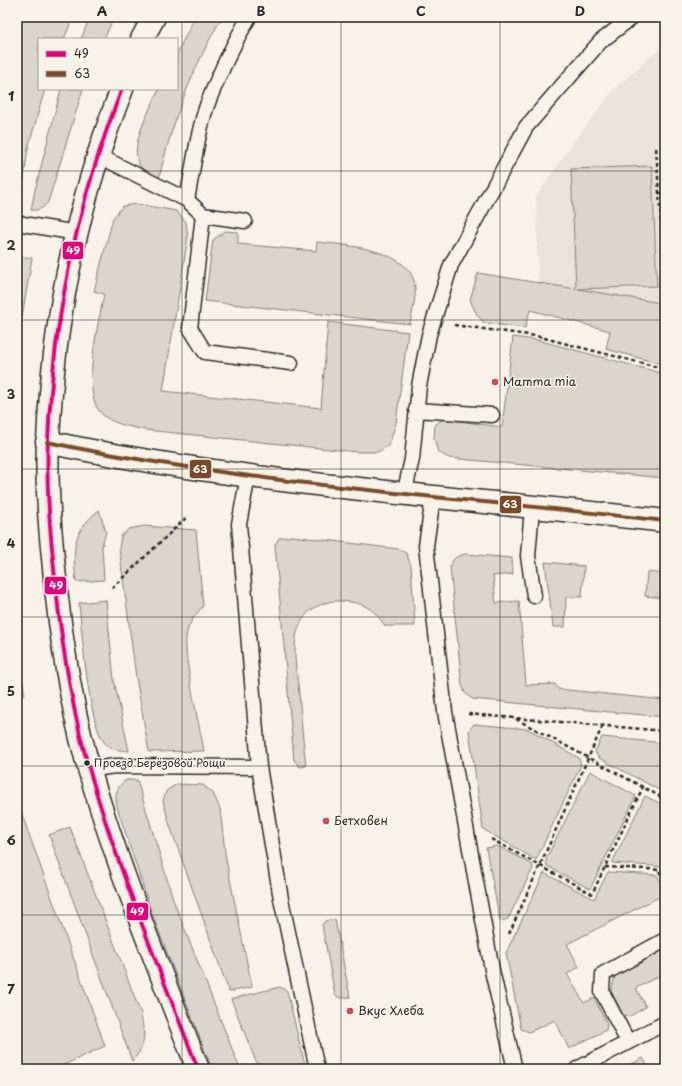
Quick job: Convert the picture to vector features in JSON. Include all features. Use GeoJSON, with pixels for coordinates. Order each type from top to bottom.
{"type":"FeatureCollection","features":[{"type":"Feature","properties":{"kind":"street"},"geometry":{"type":"LineString","coordinates":[[143,38],[154,17]]}},
{"type":"Feature","properties":{"kind":"street"},"geometry":{"type":"LineString","coordinates":[[122,90],[87,193],[69,265],[57,343],[48,442],[48,503],[60,628],[71,693],[85,752],[108,829],[198,1069]]}},
{"type":"Feature","properties":{"kind":"street"},"geometry":{"type":"LineString","coordinates":[[48,442],[123,458],[248,476],[404,495],[665,521]]}},
{"type":"Feature","properties":{"kind":"lane"},"geometry":{"type":"LineString","coordinates":[[187,200],[208,101],[249,17]]}},
{"type":"Feature","properties":{"kind":"lane"},"geometry":{"type":"LineString","coordinates":[[404,495],[412,459],[420,378],[433,322],[451,265],[526,127],[600,42],[632,17]]}},
{"type":"Feature","properties":{"kind":"lane"},"geometry":{"type":"LineString","coordinates":[[99,156],[187,200],[203,215],[245,221]]}},
{"type":"Feature","properties":{"kind":"lane"},"geometry":{"type":"LineString","coordinates":[[203,215],[190,328],[206,352],[291,363]]}},
{"type":"Feature","properties":{"kind":"lane"},"geometry":{"type":"LineString","coordinates":[[17,223],[77,233]]}},
{"type":"Feature","properties":{"kind":"lane"},"geometry":{"type":"LineString","coordinates":[[416,410],[492,415]]}},
{"type":"Feature","properties":{"kind":"lane"},"geometry":{"type":"LineString","coordinates":[[248,476],[239,524],[259,767],[282,899],[317,1069]]}},
{"type":"Feature","properties":{"kind":"lane"},"geometry":{"type":"LineString","coordinates":[[433,497],[426,546],[446,712],[492,975],[515,1069]]}},
{"type":"Feature","properties":{"kind":"lane"},"geometry":{"type":"LineString","coordinates":[[532,508],[528,556],[534,596]]}},
{"type":"Feature","properties":{"kind":"lane"},"geometry":{"type":"LineString","coordinates":[[85,752],[94,769],[115,766],[224,761],[259,767]]}},
{"type":"Feature","properties":{"kind":"lane"},"geometry":{"type":"LineString","coordinates":[[628,1042],[602,992],[603,974],[665,940]]}},
{"type":"Feature","properties":{"kind":"lane"},"geometry":{"type":"LineString","coordinates":[[577,1069],[665,1023]]}},
{"type":"Feature","properties":{"kind":"path"},"geometry":{"type":"LineString","coordinates":[[656,148],[664,240],[665,281]]}},
{"type":"Feature","properties":{"kind":"path"},"geometry":{"type":"LineString","coordinates":[[659,193],[665,193]]}},
{"type":"Feature","properties":{"kind":"path"},"geometry":{"type":"LineString","coordinates":[[433,322],[536,336],[665,369]]}},
{"type":"Feature","properties":{"kind":"path"},"geometry":{"type":"LineString","coordinates":[[112,588],[186,518]]}},
{"type":"Feature","properties":{"kind":"path"},"geometry":{"type":"LineString","coordinates":[[460,713],[665,731]]}},
{"type":"Feature","properties":{"kind":"path"},"geometry":{"type":"LineString","coordinates":[[513,718],[665,799]]}},
{"type":"Feature","properties":{"kind":"path"},"geometry":{"type":"LineString","coordinates":[[507,938],[603,726]]}},
{"type":"Feature","properties":{"kind":"path"},"geometry":{"type":"LineString","coordinates":[[486,836],[592,894],[643,787]]}},
{"type":"Feature","properties":{"kind":"path"},"geometry":{"type":"LineString","coordinates":[[605,867],[665,870]]}},
{"type":"Feature","properties":{"kind":"path"},"geometry":{"type":"LineString","coordinates":[[659,870],[665,882]]}},
{"type":"Feature","properties":{"kind":"shaded area"},"geometry":{"type":"Polygon","coordinates":[[[17,17],[73,17],[64,38],[38,38],[38,90],[45,90],[28,148],[21,200],[17,207],[17,17]]]}},
{"type":"Feature","properties":{"kind":"shaded area"},"geometry":{"type":"Polygon","coordinates":[[[90,17],[114,17],[104,38],[81,38],[90,17]]]}},
{"type":"Feature","properties":{"kind":"shaded area"},"geometry":{"type":"Polygon","coordinates":[[[195,17],[222,17],[202,55],[184,95],[170,136],[159,178],[146,173],[139,164],[136,154],[137,143],[140,131],[159,90],[178,90],[178,51],[195,17]]]}},
{"type":"Feature","properties":{"kind":"shaded area"},"geometry":{"type":"Polygon","coordinates":[[[665,44],[665,302],[655,302],[538,283],[536,197],[570,147],[614,89],[665,44]]]}},
{"type":"Feature","properties":{"kind":"shaded area"},"geometry":{"type":"Polygon","coordinates":[[[61,90],[83,90],[48,202],[41,209],[31,210],[61,90]]]}},
{"type":"Feature","properties":{"kind":"shaded area"},"geometry":{"type":"Polygon","coordinates":[[[652,166],[657,286],[578,289],[655,302],[665,302],[665,365],[606,349],[610,331],[530,310],[525,328],[484,323],[477,315],[470,300],[478,273],[576,289],[571,169],[652,166]]]}},
{"type":"Feature","properties":{"kind":"shaded area"},"geometry":{"type":"Polygon","coordinates":[[[137,204],[176,211],[186,222],[188,237],[163,391],[321,408],[328,322],[408,332],[396,423],[389,445],[378,452],[358,452],[146,430],[115,422],[104,416],[100,412],[95,402],[92,388],[92,373],[93,355],[104,294],[94,291],[113,218],[123,206],[137,204]]]}},
{"type":"Feature","properties":{"kind":"shaded area"},"geometry":{"type":"Polygon","coordinates":[[[225,231],[238,232],[238,244],[316,251],[317,242],[376,251],[390,257],[403,264],[411,274],[415,287],[414,306],[410,324],[205,301],[213,240],[225,231]]]}},
{"type":"Feature","properties":{"kind":"shaded area"},"geometry":{"type":"Polygon","coordinates":[[[19,256],[32,258],[19,335],[17,360],[17,265],[19,256]]]}},
{"type":"Feature","properties":{"kind":"shaded area"},"geometry":{"type":"Polygon","coordinates":[[[513,337],[537,340],[665,374],[665,478],[449,458],[438,452],[434,439],[435,425],[443,419],[502,427],[513,337]]]}},
{"type":"Feature","properties":{"kind":"shaded area"},"geometry":{"type":"Polygon","coordinates":[[[99,510],[106,532],[102,546],[104,580],[76,582],[74,560],[76,542],[83,526],[99,510]]]}},
{"type":"Feature","properties":{"kind":"shaded area"},"geometry":{"type":"Polygon","coordinates":[[[144,526],[196,530],[203,606],[190,624],[186,642],[189,672],[204,751],[149,752],[136,677],[119,548],[121,536],[129,529],[144,526]]]}},
{"type":"Feature","properties":{"kind":"shaded area"},"geometry":{"type":"Polygon","coordinates":[[[292,536],[398,549],[406,553],[411,565],[415,626],[385,626],[371,610],[361,604],[348,602],[327,602],[310,611],[299,627],[295,643],[296,668],[306,766],[300,767],[294,760],[275,545],[279,538],[292,536]]]}},
{"type":"Feature","properties":{"kind":"shaded area"},"geometry":{"type":"Polygon","coordinates":[[[466,554],[512,558],[513,574],[493,576],[496,603],[519,601],[526,685],[555,684],[558,689],[665,700],[665,717],[472,699],[465,693],[462,685],[450,567],[452,561],[460,555],[466,554]]]}},
{"type":"Feature","properties":{"kind":"shaded area"},"geometry":{"type":"Polygon","coordinates":[[[545,562],[584,566],[582,597],[566,597],[565,627],[553,627],[545,562]]]}},
{"type":"Feature","properties":{"kind":"shaded area"},"geometry":{"type":"Polygon","coordinates":[[[647,572],[665,574],[665,598],[645,596],[647,572]]]}},
{"type":"Feature","properties":{"kind":"shaded area"},"geometry":{"type":"Polygon","coordinates":[[[106,600],[114,680],[129,751],[118,750],[106,745],[98,731],[90,696],[79,603],[106,600]]]}},
{"type":"Feature","properties":{"kind":"shaded area"},"geometry":{"type":"Polygon","coordinates":[[[17,646],[25,695],[17,698],[17,646]]]}},
{"type":"Feature","properties":{"kind":"shaded area"},"geometry":{"type":"Polygon","coordinates":[[[474,724],[528,729],[579,758],[581,765],[536,860],[483,829],[469,730],[474,724]]]}},
{"type":"Feature","properties":{"kind":"shaded area"},"geometry":{"type":"Polygon","coordinates":[[[602,737],[665,743],[665,793],[599,758],[595,752],[602,737]]]}},
{"type":"Feature","properties":{"kind":"shaded area"},"geometry":{"type":"Polygon","coordinates":[[[590,771],[636,796],[590,889],[547,866],[546,859],[590,771]]]}},
{"type":"Feature","properties":{"kind":"shaded area"},"geometry":{"type":"Polygon","coordinates":[[[126,780],[137,780],[174,902],[240,1069],[212,1069],[151,911],[119,813],[116,795],[119,787],[126,780]]]}},
{"type":"Feature","properties":{"kind":"shaded area"},"geometry":{"type":"Polygon","coordinates":[[[177,784],[203,785],[213,793],[220,809],[226,860],[252,987],[229,992],[170,826],[163,801],[166,791],[177,784]]]}},
{"type":"Feature","properties":{"kind":"shaded area"},"geometry":{"type":"Polygon","coordinates":[[[645,796],[665,806],[665,867],[612,863],[645,796]]]}},
{"type":"Feature","properties":{"kind":"shaded area"},"geometry":{"type":"Polygon","coordinates":[[[17,801],[105,1046],[55,1069],[17,1069],[17,801]]]}},
{"type":"Feature","properties":{"kind":"shaded area"},"geometry":{"type":"Polygon","coordinates":[[[70,827],[141,1014],[144,1039],[141,1049],[132,1061],[49,835],[70,827]]]}},
{"type":"Feature","properties":{"kind":"shaded area"},"geometry":{"type":"Polygon","coordinates":[[[498,846],[532,864],[533,868],[508,919],[500,921],[486,848],[498,846]]]}},
{"type":"Feature","properties":{"kind":"shaded area"},"geometry":{"type":"Polygon","coordinates":[[[608,872],[657,875],[665,889],[665,894],[567,944],[579,967],[567,974],[584,1003],[594,998],[607,1024],[606,1030],[569,1049],[555,1020],[529,1032],[521,1029],[506,953],[544,873],[594,899],[608,872]]]}},
{"type":"Feature","properties":{"kind":"shaded area"},"geometry":{"type":"Polygon","coordinates":[[[335,919],[350,997],[340,998],[335,995],[322,925],[325,921],[335,919]]]}},
{"type":"Feature","properties":{"kind":"shaded area"},"geometry":{"type":"Polygon","coordinates":[[[665,947],[665,973],[636,988],[646,1007],[630,1016],[623,1015],[611,991],[616,973],[665,947]]]}},
{"type":"Feature","properties":{"kind":"shaded area"},"geometry":{"type":"Polygon","coordinates":[[[280,987],[287,991],[306,1069],[259,1069],[231,999],[280,987]]]}},
{"type":"Feature","properties":{"kind":"shaded area"},"geometry":{"type":"Polygon","coordinates":[[[643,1058],[649,1069],[622,1069],[643,1058]]]}},
{"type":"Feature","properties":{"kind":"transit line","name":"49"},"geometry":{"type":"LineString","coordinates":[[122,90],[106,131],[93,174],[70,262],[62,306],[55,351],[47,456],[50,529],[65,658],[74,708],[86,758],[124,876],[198,1069]]}},
{"type":"Feature","properties":{"kind":"transit line","name":"63"},"geometry":{"type":"LineString","coordinates":[[47,442],[124,457],[278,480],[665,521]]}},
{"type":"Feature","properties":{"kind":"place","name":"Mamma mia"},"geometry":{"type":"Point","coordinates":[495,382]}},
{"type":"Feature","properties":{"kind":"place","name":"Проезд Берёзовой Рощи"},"geometry":{"type":"Point","coordinates":[87,763]}},
{"type":"Feature","properties":{"kind":"place","name":"Бетховен"},"geometry":{"type":"Point","coordinates":[326,821]}},
{"type":"Feature","properties":{"kind":"place","name":"Вкус Хлеба"},"geometry":{"type":"Point","coordinates":[350,1011]}}]}
